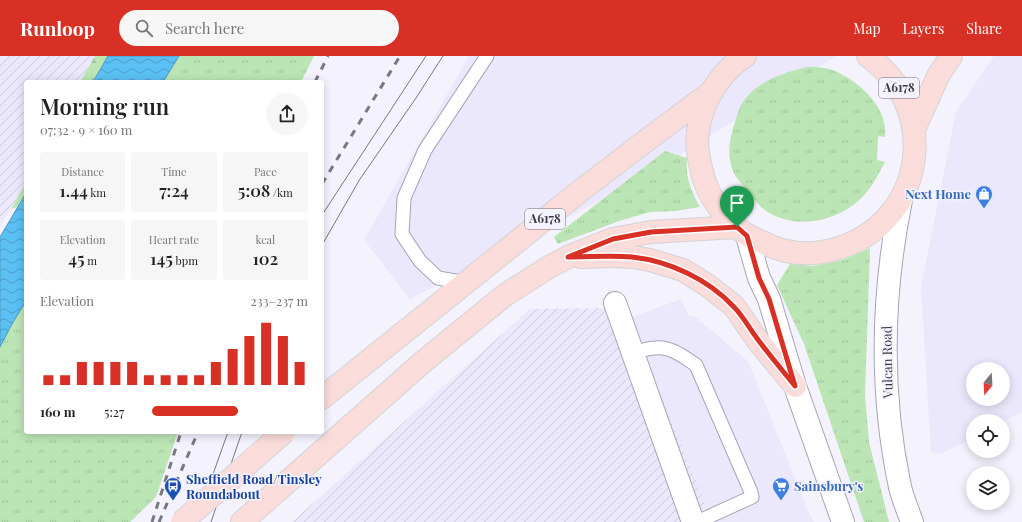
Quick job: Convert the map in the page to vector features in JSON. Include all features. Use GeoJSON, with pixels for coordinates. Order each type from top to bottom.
{"type":"FeatureCollection","features":[{"type":"Feature","properties":{"kind":"main road","name":"A6178"},"geometry":{"type":"LineString","coordinates":[[745,56],[724,74],[711,92],[705,106],[698,134],[698,149],[701,169],[707,190],[718,208],[742,232],[785,251],[808,254],[830,251],[851,244],[871,232],[887,218],[900,200],[908,183],[913,166],[915,148],[914,130],[910,112],[902,94],[892,78],[880,64],[868,56]]}},
{"type":"Feature","properties":{"kind":"main road","name":"A6178"},"geometry":{"type":"LineString","coordinates":[[914,130],[938,76],[951,56]]}},
{"type":"Feature","properties":{"kind":"main road","name":"A6178"},"geometry":{"type":"LineString","coordinates":[[324,396],[582,190],[711,92]]}},
{"type":"Feature","properties":{"kind":"main road","name":"A6178"},"geometry":{"type":"LineString","coordinates":[[242,522],[424,361],[505,295],[549,267],[568,257],[613,239],[651,232],[742,232]]}},
{"type":"Feature","properties":{"kind":"main road"},"geometry":{"type":"LineString","coordinates":[[568,257],[633,257],[650,260],[684,270],[707,285],[734,306],[758,341],[795,386]]}},
{"type":"Feature","properties":{"kind":"main road"},"geometry":{"type":"LineString","coordinates":[[182,522],[282,434]]}},
{"type":"Feature","properties":{"kind":"street","name":"Vulcan Road"},"geometry":{"type":"LineString","coordinates":[[900,200],[893,236],[887,309],[886,379],[891,434],[901,489],[912,522]]}},
{"type":"Feature","properties":{"kind":"street"},"geometry":{"type":"LineString","coordinates":[[742,232],[759,278],[769,299],[795,386],[843,521]]}},
{"type":"Feature","properties":{"kind":"street"},"geometry":{"type":"LineString","coordinates":[[615,303],[693,522]]}},
{"type":"Feature","properties":{"kind":"lane"},"geometry":{"type":"LineString","coordinates":[[467,283],[438,278],[420,261],[402,234],[404,198],[425,150],[487,56]]}},
{"type":"Feature","properties":{"kind":"lane"},"geometry":{"type":"LineString","coordinates":[[633,353],[654,348],[663,348],[678,353],[696,365],[751,492],[752,497],[697,522]]}},
{"type":"Feature","properties":{"kind":"shaded area"},"geometry":{"type":"Polygon","coordinates":[[[0,56],[95,56],[81,80],[24,80],[24,186],[0,225],[0,56]]]}},
{"type":"Feature","properties":{"kind":"shaded area"},"geometry":{"type":"Polygon","coordinates":[[[469,56],[836,56],[647,176],[410,299],[364,240],[469,56]]]}},
{"type":"Feature","properties":{"kind":"shaded area"},"geometry":{"type":"Polygon","coordinates":[[[994,56],[1022,56],[1022,412],[1010,418],[1010,414],[966,414],[966,442],[941,454],[931,452],[921,287],[956,112],[994,56]]]}},
{"type":"Feature","properties":{"kind":"shaded area"},"geometry":{"type":"Polygon","coordinates":[[[681,299],[689,316],[694,316],[748,361],[808,511],[814,522],[713,522],[629,318],[681,299]]]}},
{"type":"Feature","properties":{"kind":"shaded area"},"geometry":{"type":"Polygon","coordinates":[[[625,308],[713,522],[292,522],[530,309],[625,308]]]}},
{"type":"Feature","properties":{"kind":"green space"},"geometry":{"type":"Polygon","coordinates":[[[95,56],[109,56],[94,80],[81,80],[95,56]]]}},
{"type":"Feature","properties":{"kind":"green space"},"geometry":{"type":"Polygon","coordinates":[[[179,56],[314,56],[302,80],[164,80],[179,56]]]}},
{"type":"Feature","properties":{"kind":"green space"},"geometry":{"type":"Polygon","coordinates":[[[807,67],[826,68],[842,74],[861,87],[877,105],[885,126],[885,137],[878,136],[877,160],[885,162],[869,189],[855,203],[843,211],[829,217],[815,221],[800,222],[786,220],[772,214],[758,204],[735,175],[730,162],[729,149],[731,135],[738,111],[747,97],[761,84],[788,72],[807,67]]]}},
{"type":"Feature","properties":{"kind":"green space"},"geometry":{"type":"Polygon","coordinates":[[[665,151],[687,158],[689,184],[700,207],[676,211],[650,212],[619,221],[558,244],[554,237],[665,151]]]}},
{"type":"Feature","properties":{"kind":"green space"},"geometry":{"type":"Polygon","coordinates":[[[24,186],[24,195],[17,207],[11,209],[24,186]]]}},
{"type":"Feature","properties":{"kind":"green space"},"geometry":{"type":"Polygon","coordinates":[[[870,248],[865,395],[869,442],[889,522],[864,522],[804,344],[777,285],[790,264],[813,266],[843,260],[870,248]]]}},
{"type":"Feature","properties":{"kind":"green space"},"geometry":{"type":"Polygon","coordinates":[[[24,304],[24,434],[177,434],[156,497],[130,522],[0,522],[0,347],[24,304]]]}},
{"type":"Feature","properties":{"kind":"water"},"geometry":{"type":"Polygon","coordinates":[[[108,56],[179,56],[164,80],[94,80],[108,56]]]}},
{"type":"Feature","properties":{"kind":"water"},"geometry":{"type":"Polygon","coordinates":[[[24,196],[24,304],[0,347],[0,237],[24,196]]]}},
{"type":"Feature","properties":{"kind":"tram line"},"geometry":{"type":"LineString","coordinates":[[324,212],[426,56]]}},
{"type":"Feature","properties":{"kind":"tram line"},"geometry":{"type":"LineString","coordinates":[[324,242],[360,179],[443,56]]}},
{"type":"Feature","properties":{"kind":"tram line"},"geometry":{"type":"LineString","coordinates":[[196,522],[227,434]]}},
{"type":"Feature","properties":{"kind":"tram line"},"geometry":{"type":"LineString","coordinates":[[211,522],[241,434]]}},
{"type":"Feature","properties":{"kind":"railway"},"geometry":{"type":"LineString","coordinates":[[316,80],[328,56]]}},
{"type":"Feature","properties":{"kind":"railway"},"geometry":{"type":"LineString","coordinates":[[324,181],[400,56]]}},
{"type":"Feature","properties":{"kind":"railway"},"geometry":{"type":"LineString","coordinates":[[152,522],[180,434]]}},
{"type":"Feature","properties":{"kind":"railway"},"geometry":{"type":"LineString","coordinates":[[159,522],[197,434]]}},
{"type":"Feature","properties":{"kind":"place","name":"Next Home"},"geometry":{"type":"Point","coordinates":[984,209]}},
{"type":"Feature","properties":{"kind":"place","name":"Sheffield Road/Tinsley Roundabout"},"geometry":{"type":"Point","coordinates":[173,501]}},
{"type":"Feature","properties":{"kind":"place","name":"Sainsbury's"},"geometry":{"type":"Point","coordinates":[781,501]}},
{"type":"Feature","properties":{"kind":"route"},"geometry":{"type":"LineString","coordinates":[[737,227],[747,236],[759,278],[769,299],[795,386],[758,341],[734,306],[707,285],[684,270],[650,260],[633,257],[568,257],[613,239],[651,232],[737,227]]}}]}
